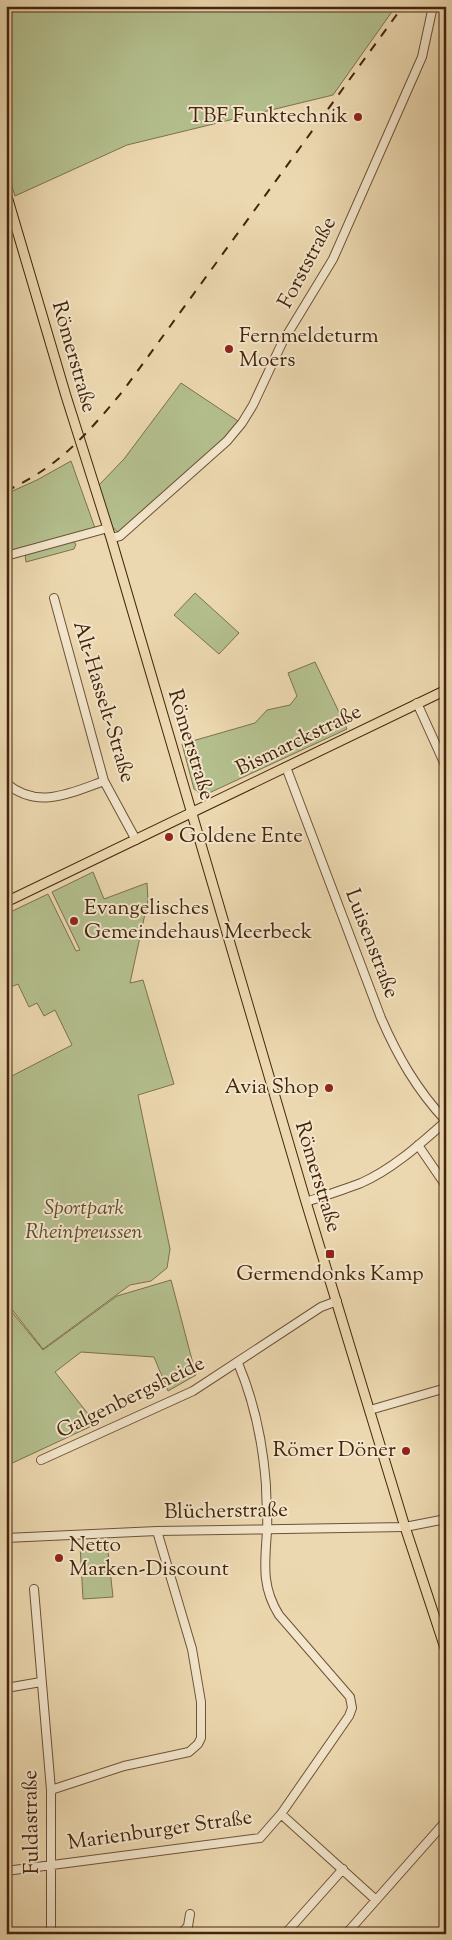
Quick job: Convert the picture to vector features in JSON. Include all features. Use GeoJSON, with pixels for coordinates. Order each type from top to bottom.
{"type":"FeatureCollection","features":[{"type":"Feature","properties":{"kind":"main road","name":"Römerstraße"},"geometry":{"type":"LineString","coordinates":[[6,193],[66,396],[111,538],[306,1202],[405,1527],[446,1651]]}},
{"type":"Feature","properties":{"kind":"main road","name":"Bismarckstraße"},"geometry":{"type":"LineString","coordinates":[[6,902],[446,690]]}},
{"type":"Feature","properties":{"kind":"street","name":"Forststraße"},"geometry":{"type":"LineString","coordinates":[[111,538],[120,536],[227,441],[242,423],[282,343],[333,259],[422,56],[434,6]]}},
{"type":"Feature","properties":{"kind":"street"},"geometry":{"type":"LineString","coordinates":[[6,556],[108,528]]}},
{"type":"Feature","properties":{"kind":"street","name":"Alt-Hasselt-Straße"},"geometry":{"type":"LineString","coordinates":[[54,598],[104,781],[136,840]]}},
{"type":"Feature","properties":{"kind":"street"},"geometry":{"type":"LineString","coordinates":[[417,704],[446,766]]}},
{"type":"Feature","properties":{"kind":"street","name":"Luisenstraße"},"geometry":{"type":"LineString","coordinates":[[286,767],[380,1018],[394,1048],[425,1099],[446,1121]]}},
{"type":"Feature","properties":{"kind":"street"},"geometry":{"type":"LineString","coordinates":[[6,783],[20,793],[43,799],[66,795],[104,781]]}},
{"type":"Feature","properties":{"kind":"street"},"geometry":{"type":"LineString","coordinates":[[306,1202],[362,1182],[392,1165],[446,1121]]}},
{"type":"Feature","properties":{"kind":"street"},"geometry":{"type":"LineString","coordinates":[[418,1145],[446,1186]]}},
{"type":"Feature","properties":{"kind":"street","name":"Galgenbergsheide"},"geometry":{"type":"LineString","coordinates":[[41,1460],[193,1391],[321,1307],[336,1301]]}},
{"type":"Feature","properties":{"kind":"street"},"geometry":{"type":"LineString","coordinates":[[238,1363],[252,1402],[260,1440],[265,1482],[267,1528]]}},
{"type":"Feature","properties":{"kind":"street"},"geometry":{"type":"LineString","coordinates":[[370,1410],[446,1388]]}},
{"type":"Feature","properties":{"kind":"street","name":"Blücherstraße"},"geometry":{"type":"LineString","coordinates":[[6,1538],[157,1531],[405,1527],[446,1519]]}},
{"type":"Feature","properties":{"kind":"street","name":"Marienburger Straße"},"geometry":{"type":"LineString","coordinates":[[6,1871],[248,1841],[260,1838],[281,1814],[349,1716],[352,1702],[346,1692],[279,1615],[270,1600],[265,1575],[267,1528]]}},
{"type":"Feature","properties":{"kind":"street"},"geometry":{"type":"LineString","coordinates":[[50,1790],[124,1766],[189,1752],[194,1749],[201,1738],[201,1702],[192,1649],[157,1531]]}},
{"type":"Feature","properties":{"kind":"street","name":"Fuldastraße"},"geometry":{"type":"LineString","coordinates":[[34,1589],[50,1790],[51,1934]]}},
{"type":"Feature","properties":{"kind":"street"},"geometry":{"type":"LineString","coordinates":[[6,1688],[41,1682]]}},
{"type":"Feature","properties":{"kind":"street"},"geometry":{"type":"LineString","coordinates":[[281,1814],[376,1900]]}},
{"type":"Feature","properties":{"kind":"street"},"geometry":{"type":"LineString","coordinates":[[346,1934],[446,1821]]}},
{"type":"Feature","properties":{"kind":"street"},"geometry":{"type":"LineString","coordinates":[[285,1934],[343,1869]]}},
{"type":"Feature","properties":{"kind":"street"},"geometry":{"type":"LineString","coordinates":[[182,1934],[188,1926],[190,1914]]}},
{"type":"Feature","properties":{"kind":"green space"},"geometry":{"type":"Polygon","coordinates":[[[6,6],[396,6],[333,95],[127,145],[15,196],[6,168],[6,6]]]}},
{"type":"Feature","properties":{"kind":"green space"},"geometry":{"type":"Polygon","coordinates":[[[181,383],[238,421],[224,438],[118,532],[112,527],[99,485],[124,459],[181,383]]]}},
{"type":"Feature","properties":{"kind":"green space"},"geometry":{"type":"Polygon","coordinates":[[[71,461],[95,528],[6,553],[6,494],[37,480],[71,461]]]}},
{"type":"Feature","properties":{"kind":"green space"},"geometry":{"type":"Polygon","coordinates":[[[72,541],[76,544],[74,549],[26,562],[25,554],[72,541]]]}},
{"type":"Feature","properties":{"kind":"green space"},"geometry":{"type":"Polygon","coordinates":[[[195,593],[239,633],[219,654],[174,615],[195,593]]]}},
{"type":"Feature","properties":{"kind":"green space"},"geometry":{"type":"Polygon","coordinates":[[[315,662],[347,729],[209,793],[200,793],[194,789],[182,744],[255,723],[267,710],[290,705],[297,696],[288,673],[315,662]]]}},
{"type":"Feature","properties":{"kind":"green space","name":"Sportpark Rheinpreussen"},"geometry":{"type":"Polygon","coordinates":[[[93,872],[104,899],[147,883],[148,900],[130,983],[143,980],[174,1084],[138,1095],[170,1249],[167,1268],[151,1281],[130,1285],[43,1349],[6,1302],[6,1079],[72,1045],[55,1010],[44,1016],[37,1003],[29,1007],[18,984],[6,989],[6,914],[48,894],[76,951],[80,950],[52,892],[93,872]]]}},
{"type":"Feature","properties":{"kind":"green space"},"geometry":{"type":"Polygon","coordinates":[[[171,1280],[196,1375],[168,1391],[154,1357],[81,1352],[55,1372],[96,1424],[6,1466],[6,1305],[43,1350],[117,1296],[171,1280]]]}},
{"type":"Feature","properties":{"kind":"green space"},"geometry":{"type":"Polygon","coordinates":[[[107,1542],[113,1597],[83,1599],[80,1545],[107,1542]]]}},
{"type":"Feature","properties":{"kind":"railway"},"geometry":{"type":"LineString","coordinates":[[6,491],[42,471],[57,460],[97,422],[123,391],[403,6]]}},
{"type":"Feature","properties":{"kind":"place","name":"TBF Funktechnik"},"geometry":{"type":"Point","coordinates":[358,117]}},
{"type":"Feature","properties":{"kind":"place","name":"Fernmeldeturm Moers"},"geometry":{"type":"Point","coordinates":[229,349]}},
{"type":"Feature","properties":{"kind":"place","name":"Goldene Ente"},"geometry":{"type":"Point","coordinates":[169,837]}},
{"type":"Feature","properties":{"kind":"place","name":"Evangelisches Gemeindehaus Meerbeck"},"geometry":{"type":"Point","coordinates":[74,921]}},
{"type":"Feature","properties":{"kind":"place","name":"Avia Shop"},"geometry":{"type":"Point","coordinates":[329,1088]}},
{"type":"Feature","properties":{"kind":"place","name":"Germendonks Kamp"},"geometry":{"type":"Point","coordinates":[330,1254]}},
{"type":"Feature","properties":{"kind":"place","name":"Römer Döner"},"geometry":{"type":"Point","coordinates":[406,1451]}},
{"type":"Feature","properties":{"kind":"place","name":"Netto Marken-Discount"},"geometry":{"type":"Point","coordinates":[59,1558]}}]}
